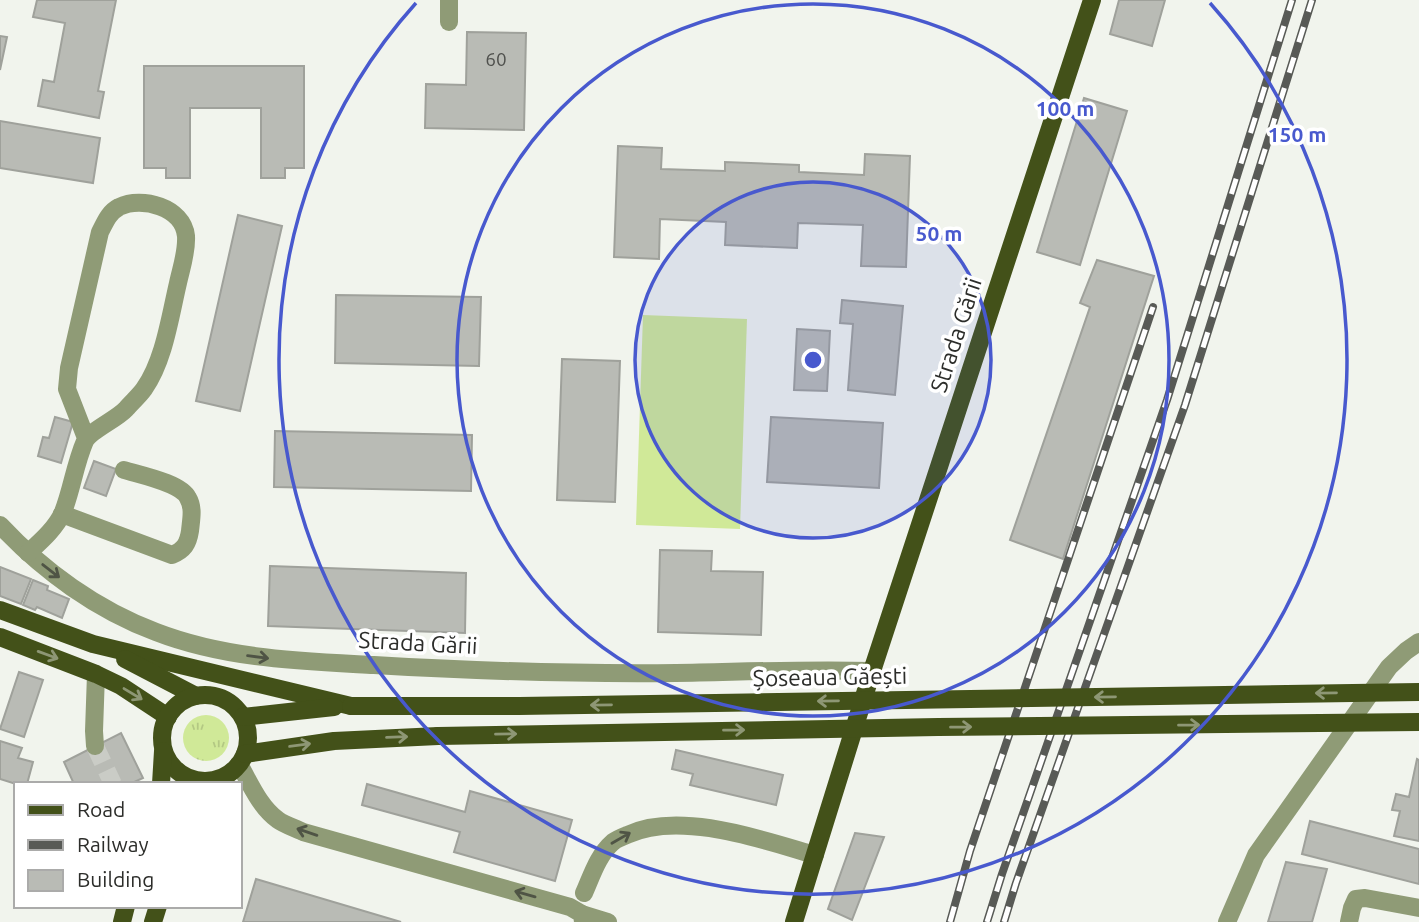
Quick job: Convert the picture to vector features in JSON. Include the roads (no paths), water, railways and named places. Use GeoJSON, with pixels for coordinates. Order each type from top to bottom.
{"type":"FeatureCollection","features":[{"type":"Feature","properties":{"kind":"main road","name":"Strada Gării"},"geometry":{"type":"LineString","coordinates":[[794,922],[872,671],[1090,5]]}},
{"type":"Feature","properties":{"kind":"main road"},"geometry":{"type":"LineString","coordinates":[[0,610],[93,644],[196,696]]}},
{"type":"Feature","properties":{"kind":"main road"},"geometry":{"type":"LineString","coordinates":[[0,637],[96,674],[121,686],[168,717]]}},
{"type":"Feature","properties":{"kind":"main road"},"geometry":{"type":"LineString","coordinates":[[93,644],[351,706]]}},
{"type":"Feature","properties":{"kind":"main road","name":"Șoseaua Găești"},"geometry":{"type":"LineString","coordinates":[[243,716],[351,706],[532,706],[1419,692]]}},
{"type":"Feature","properties":{"kind":"main road"},"geometry":{"type":"LineString","coordinates":[[161,782],[162,735],[168,717],[181,702],[196,696],[222,698],[243,716],[248,737],[234,769]]}},
{"type":"Feature","properties":{"kind":"main road"},"geometry":{"type":"LineString","coordinates":[[163,747],[176,769],[190,779],[210,781],[224,777],[234,769],[307,744],[356,739],[734,730],[1419,722]]}},
{"type":"Feature","properties":{"kind":"street"},"geometry":{"type":"LineString","coordinates":[[449,0],[449,22]]}},
{"type":"Feature","properties":{"kind":"street"},"geometry":{"type":"LineString","coordinates":[[29,552],[50,532],[62,514],[86,438],[122,413],[145,389],[156,366],[185,254],[186,236],[181,221],[172,211],[153,205],[119,207],[108,215],[100,232],[69,368],[67,389],[86,438]]}},
{"type":"Feature","properties":{"kind":"street"},"geometry":{"type":"LineString","coordinates":[[62,514],[172,555],[183,551],[189,538],[192,512],[188,497],[179,488],[124,470]]}},
{"type":"Feature","properties":{"kind":"street","name":"Strada Gării"},"geometry":{"type":"LineString","coordinates":[[0,525],[82,594],[124,618],[175,639],[241,655],[474,671],[872,671]]}},
{"type":"Feature","properties":{"kind":"street"},"geometry":{"type":"LineString","coordinates":[[1227,922],[1256,855],[1389,667],[1419,642]]}},
{"type":"Feature","properties":{"kind":"street"},"geometry":{"type":"LineString","coordinates":[[95,746],[96,674]]}},
{"type":"Feature","properties":{"kind":"street"},"geometry":{"type":"LineString","coordinates":[[234,769],[278,820],[303,832],[570,907],[582,918],[608,922]]}},
{"type":"Feature","properties":{"kind":"street"},"geometry":{"type":"LineString","coordinates":[[584,893],[600,858],[614,841],[649,828],[693,826],[740,834],[815,855]]}},
{"type":"Feature","properties":{"kind":"street"},"geometry":{"type":"LineString","coordinates":[[1349,922],[1356,899],[1365,898],[1419,908]]}},
{"type":"Feature","properties":{"kind":"tunnel"},"geometry":{"type":"LineString","coordinates":[[95,746],[112,782]]}},
{"type":"Feature","properties":{"kind":"railway"},"geometry":{"type":"LineString","coordinates":[[987,922],[1167,400],[1292,0]]}},
{"type":"Feature","properties":{"kind":"railway"},"geometry":{"type":"LineString","coordinates":[[1004,922],[1185,405],[1312,0]]}},
{"type":"Feature","properties":{"kind":"railway"},"geometry":{"type":"LineString","coordinates":[[950,922],[970,851],[1153,307]]}}]}
